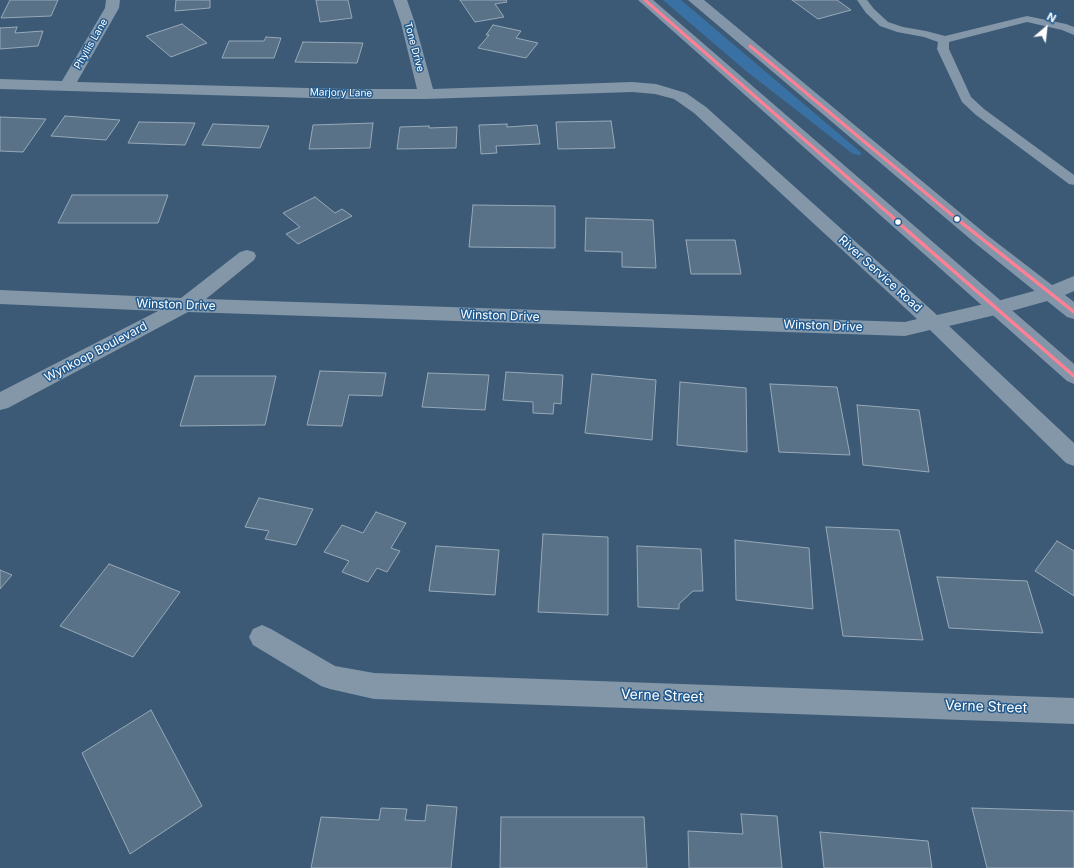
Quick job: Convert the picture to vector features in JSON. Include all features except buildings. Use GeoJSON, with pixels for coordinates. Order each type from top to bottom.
{"type":"FeatureCollection","features":[{"type":"Feature","properties":{"kind":"main road"},"geometry":{"type":"LineString","coordinates":[[645,0],[1074,376]]}},
{"type":"Feature","properties":{"kind":"main road"},"geometry":{"type":"LineString","coordinates":[[695,0],[981,240],[1074,312]]}},
{"type":"Feature","properties":{"kind":"street","name":"Phyllis Lane"},"geometry":{"type":"LineString","coordinates":[[67,86],[112,8],[113,0]]}},
{"type":"Feature","properties":{"kind":"street","name":"Tone Drive"},"geometry":{"type":"LineString","coordinates":[[400,0],[408,22],[426,94]]}},
{"type":"Feature","properties":{"kind":"street","name":"Marjory Lane"},"geometry":{"type":"LineString","coordinates":[[0,84],[346,94],[426,94],[632,87],[656,89],[680,96]]}},
{"type":"Feature","properties":{"kind":"street","name":"River Service Road"},"geometry":{"type":"LineString","coordinates":[[680,96],[700,110],[933,322],[1074,457]]}},
{"type":"Feature","properties":{"kind":"street","name":"Wynkoop Boulevard"},"geometry":{"type":"LineString","coordinates":[[0,402],[185,305],[247,256]]}},
{"type":"Feature","properties":{"kind":"street","name":"Winston Drive"},"geometry":{"type":"LineString","coordinates":[[0,297],[185,305],[905,329],[997,308],[1050,293],[1074,283]]}},
{"type":"Feature","properties":{"kind":"street","name":"Verne Street"},"geometry":{"type":"LineString","coordinates":[[262,637],[330,677],[374,686],[1074,711]]}},
{"type":"Feature","properties":{"kind":"lane"},"geometry":{"type":"LineString","coordinates":[[862,0],[870,11],[884,24],[944,40],[1027,19],[1066,28],[1074,32]]}},
{"type":"Feature","properties":{"kind":"lane"},"geometry":{"type":"LineString","coordinates":[[944,40],[943,49],[966,99],[980,112],[1074,181]]}},
{"type":"Feature","properties":{"kind":"shaded area"},"geometry":{"type":"Polygon","coordinates":[[[663,0],[681,0],[858,150],[861,155],[853,154],[746,71],[663,0]]]}},
{"type":"Feature","properties":{"kind":"transit line"},"geometry":{"type":"LineString","coordinates":[[645,0],[1074,376]]}},
{"type":"Feature","properties":{"kind":"transit line"},"geometry":{"type":"LineString","coordinates":[[750,46],[981,239],[1074,312]]}}]}
